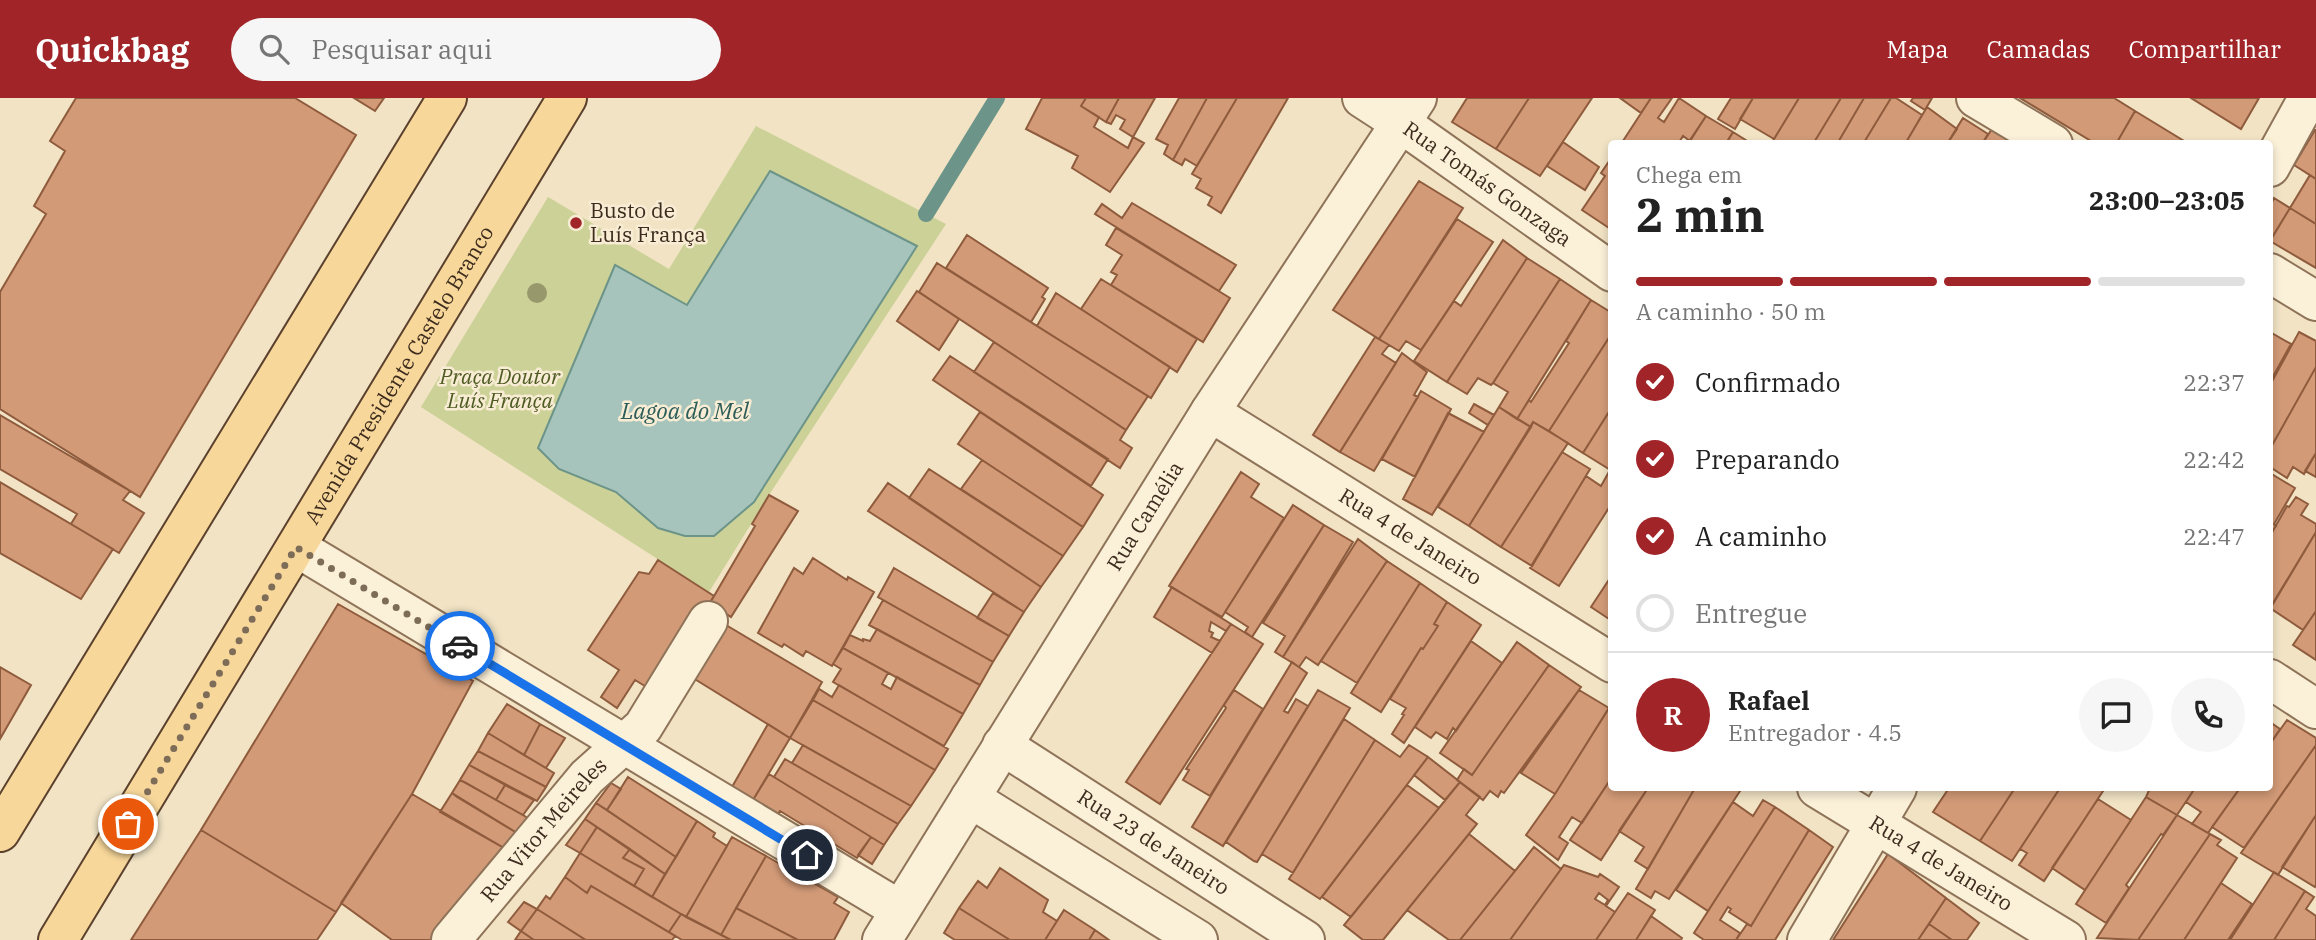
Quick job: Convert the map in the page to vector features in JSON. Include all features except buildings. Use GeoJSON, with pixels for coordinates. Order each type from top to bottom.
{"type":"FeatureCollection","features":[{"type":"Feature","properties":{"kind":"main road"},"geometry":{"type":"LineString","coordinates":[[0,832],[447,98]]}},
{"type":"Feature","properties":{"kind":"main road","name":"Avenida Presidente Castelo Branco"},"geometry":{"type":"LineString","coordinates":[[58,940],[566,98]]}},
{"type":"Feature","properties":{"kind":"street","name":"Rua Tomás Gonzaga"},"geometry":{"type":"LineString","coordinates":[[1362,98],[1409,111],[1608,269]]}},
{"type":"Feature","properties":{"kind":"street"},"geometry":{"type":"LineString","coordinates":[[1976,98],[2046,140]]}},
{"type":"Feature","properties":{"kind":"street"},"geometry":{"type":"LineString","coordinates":[[2273,162],[2309,100]]}},
{"type":"Feature","properties":{"kind":"street","name":"Rua Camélia"},"geometry":{"type":"LineString","coordinates":[[891,925],[1210,412],[1409,111]]}},
{"type":"Feature","properties":{"kind":"street"},"geometry":{"type":"LineString","coordinates":[[2273,275],[2316,300]]}},
{"type":"Feature","properties":{"kind":"street","name":"Rua 4 de Janeiro"},"geometry":{"type":"LineString","coordinates":[[1210,412],[1608,661]]}},
{"type":"Feature","properties":{"kind":"street"},"geometry":{"type":"LineString","coordinates":[[296,547],[622,745],[891,925]]}},
{"type":"Feature","properties":{"kind":"street","name":"Rua Vitor Meireles"},"geometry":{"type":"LineString","coordinates":[[451,940],[587,777],[643,727],[709,621]]}},
{"type":"Feature","properties":{"kind":"street"},"geometry":{"type":"LineString","coordinates":[[2273,682],[2316,709]]}},
{"type":"Feature","properties":{"kind":"street","name":"Rua 23 de Janeiro"},"geometry":{"type":"LineString","coordinates":[[1002,745],[1305,940]]}},
{"type":"Feature","properties":{"kind":"street","name":"Rua 4 de Janeiro"},"geometry":{"type":"LineString","coordinates":[[1822,791],[2066,940]]}},
{"type":"Feature","properties":{"kind":"street"},"geometry":{"type":"LineString","coordinates":[[1807,940],[1895,791]]}},
{"type":"Feature","properties":{"kind":"street"},"geometry":{"type":"LineString","coordinates":[[970,798],[1198,940]]}},
{"type":"Feature","properties":{"kind":"green space","name":"Praça Doutor Luís França"},"geometry":{"type":"Polygon","coordinates":[[[756,126],[946,224],[709,592],[421,407],[548,197],[669,269],[756,126]],[[917,247],[687,305],[558,402],[538,448],[616,492],[658,528],[685,536],[714,536],[754,502],[917,247]]]}},
{"type":"Feature","properties":{"kind":"water","name":"Lagoa do Mel"},"geometry":{"type":"Polygon","coordinates":[[[770,171],[917,246],[754,502],[714,536],[685,536],[658,528],[616,492],[559,469],[538,448],[615,265],[687,305],[770,171]]]}},
{"type":"Feature","properties":{"kind":"waterway"},"geometry":{"type":"LineString","coordinates":[[926,214],[997,98]]}},
{"type":"Feature","properties":{"kind":"way so far"},"geometry":{"type":"LineString","coordinates":[[128,824],[296,547],[460,646]]}},
{"type":"Feature","properties":{"kind":"place","name":"Busto de Luís França"},"geometry":{"type":"Point","coordinates":[576,223]}},
{"type":"Feature","properties":{"kind":"route"},"geometry":{"type":"LineString","coordinates":[[460,646],[807,855]]}}]}
